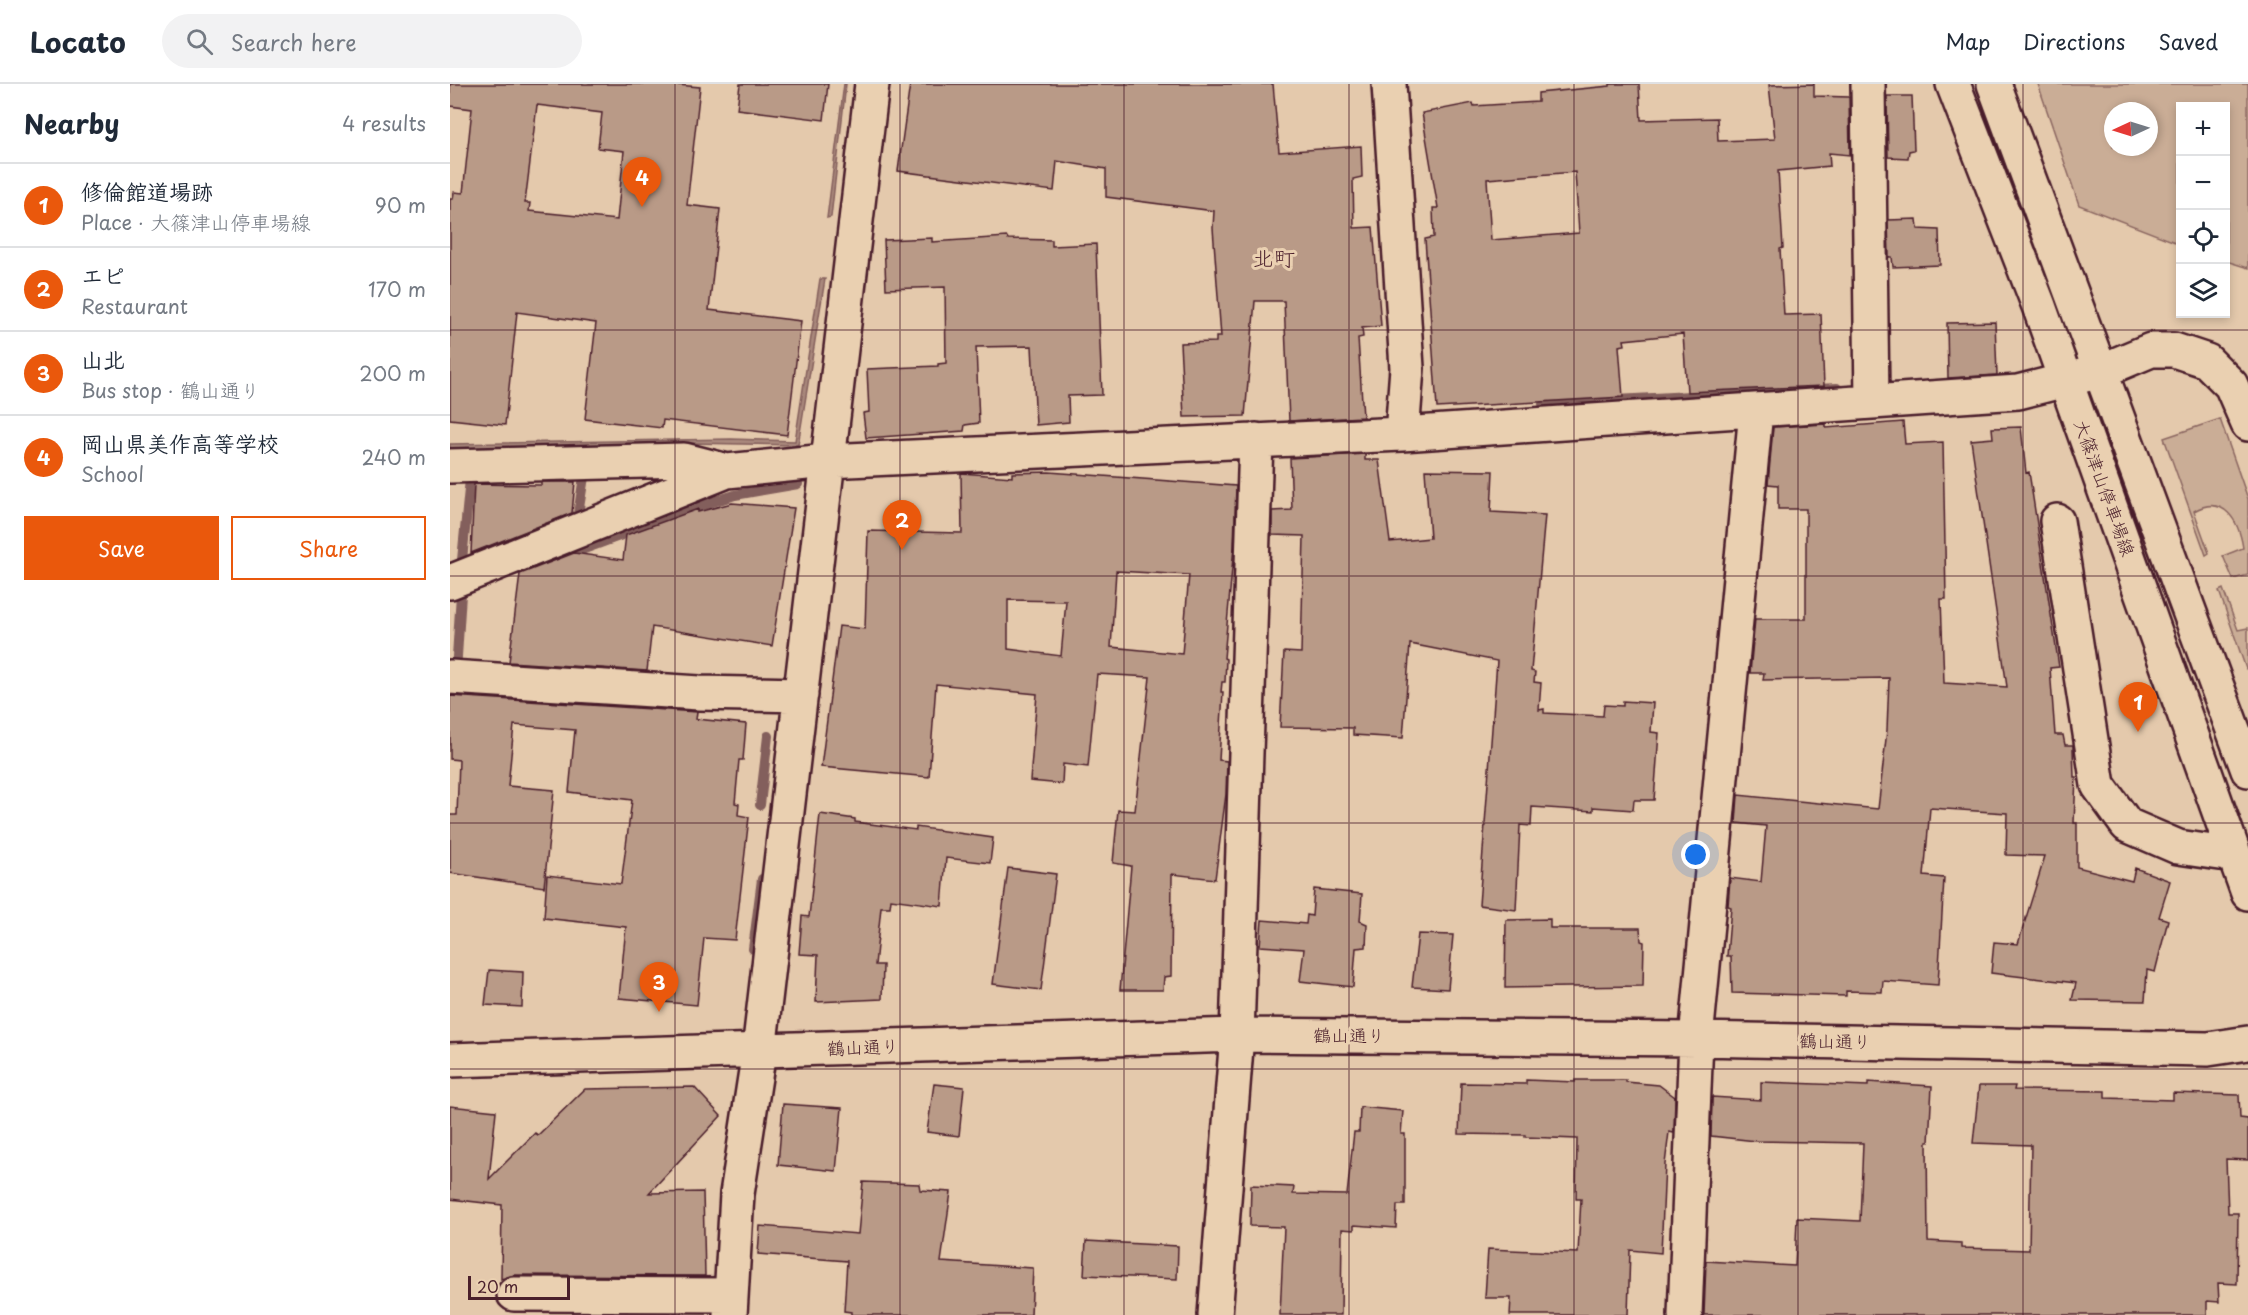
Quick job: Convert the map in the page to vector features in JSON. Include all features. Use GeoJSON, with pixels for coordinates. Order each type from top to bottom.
{"type":"FeatureCollection","features":[{"type":"Feature","properties":{"kind":"street"},"geometry":{"type":"LineString","coordinates":[[514,1294],[730,1305],[737,1194],[759,1051],[872,84]]}},
{"type":"Feature","properties":{"kind":"street"},"geometry":{"type":"LineString","coordinates":[[1389,84],[1407,368],[1402,434]]}},
{"type":"Feature","properties":{"kind":"street"},"geometry":{"type":"LineString","coordinates":[[1868,84],[1872,402]]}},
{"type":"Feature","properties":{"kind":"street","name":"大篠津山停車場線"},"geometry":{"type":"LineString","coordinates":[[1953,84],[2066,380],[2248,893]]}},
{"type":"Feature","properties":{"kind":"street","name":"大篠津山停車場線"},"geometry":{"type":"LineString","coordinates":[[1994,84],[2248,770]]}},
{"type":"Feature","properties":{"kind":"street"},"geometry":{"type":"LineString","coordinates":[[450,582],[727,471],[827,461],[1402,434],[2018,392],[2101,370],[2151,350],[2174,350],[2207,361],[2231,385],[2248,424]]}},
{"type":"Feature","properties":{"kind":"street"},"geometry":{"type":"LineString","coordinates":[[1685,1315],[1696,1039],[1756,411]]}},
{"type":"Feature","properties":{"kind":"street"},"geometry":{"type":"LineString","coordinates":[[1215,1315],[1237,1035],[1256,440]]}},
{"type":"Feature","properties":{"kind":"street"},"geometry":{"type":"LineString","coordinates":[[450,466],[684,460],[727,471]]}},
{"type":"Feature","properties":{"kind":"street"},"geometry":{"type":"LineString","coordinates":[[2057,521],[2098,784],[2127,825],[2178,847],[2234,855]]}},
{"type":"Feature","properties":{"kind":"street"},"geometry":{"type":"LineString","coordinates":[[450,677],[699,693],[801,695]]}},
{"type":"Feature","properties":{"kind":"street","name":"鶴山通り"},"geometry":{"type":"LineString","coordinates":[[450,1060],[1237,1035],[1696,1039],[2208,1049],[2248,1043]]}},
{"type":"Feature","properties":{"kind":"shaded area"},"geometry":{"type":"Polygon","coordinates":[[[844,84],[846,84],[831,217],[827,218],[844,84]]]}},
{"type":"Feature","properties":{"kind":"shaded area"},"geometry":{"type":"Polygon","coordinates":[[[2038,84],[2248,84],[2248,268],[2230,262],[2230,102],[2176,102],[2176,242],[2079,205],[2038,84]]]}},
{"type":"Feature","properties":{"kind":"shaded area"},"geometry":{"type":"Polygon","coordinates":[[[820,279],[825,279],[798,445],[686,443],[650,446],[450,448],[450,444],[731,439],[795,441],[820,279]]]}},
{"type":"Feature","properties":{"kind":"shaded area"},"geometry":{"type":"Polygon","coordinates":[[[2220,419],[2248,499],[2248,575],[2233,579],[2223,556],[2243,548],[2238,528],[2234,520],[2222,508],[2214,506],[2194,511],[2209,553],[2206,555],[2164,438],[2220,419]]]}},
{"type":"Feature","properties":{"kind":"shaded area"},"geometry":{"type":"Polygon","coordinates":[[[2223,589],[2238,630],[2248,628],[2248,668],[2246,669],[2219,591],[2223,589]]]}},
{"type":"Feature","properties":{"kind":"building"},"geometry":{"type":"Polygon","coordinates":[[[450,84],[666,84],[700,87],[687,205],[720,209],[709,310],[801,321],[787,435],[663,420],[662,428],[585,419],[596,323],[517,312],[505,425],[450,419],[450,199],[453,199],[454,192],[463,193],[472,109],[450,106],[450,84]],[[537,105],[525,203],[530,203],[529,211],[617,220],[624,151],[598,148],[602,113],[537,105]]]}},
{"type":"Feature","properties":{"kind":"building"},"geometry":{"type":"Polygon","coordinates":[[[740,84],[828,84],[824,120],[737,109],[740,84]]]}},
{"type":"Feature","properties":{"kind":"building"},"geometry":{"type":"Polygon","coordinates":[[[910,84],[1273,84],[1279,152],[1361,146],[1362,177],[1353,179],[1354,228],[1373,227],[1381,326],[1362,328],[1363,337],[1358,338],[1363,417],[1289,421],[1284,301],[1255,301],[1245,416],[1184,417],[1180,343],[1216,342],[1216,337],[1221,337],[1213,228],[1214,211],[1106,197],[1106,169],[1057,161],[1054,191],[898,171],[910,84]]]}},
{"type":"Feature","properties":{"kind":"building"},"geometry":{"type":"Polygon","coordinates":[[[1610,84],[1639,84],[1641,120],[1717,118],[1718,141],[1775,139],[1769,85],[1814,84],[1814,96],[1849,97],[1850,155],[1829,153],[1830,166],[1778,171],[1784,315],[1821,314],[1824,386],[1687,392],[1683,334],[1624,340],[1625,345],[1619,346],[1623,397],[1437,408],[1425,239],[1434,237],[1433,208],[1438,208],[1422,113],[1473,103],[1474,106],[1538,102],[1538,93],[1610,86],[1610,84]],[[1575,172],[1487,179],[1491,240],[1579,233],[1575,172]]]}},
{"type":"Feature","properties":{"kind":"building"},"geometry":{"type":"Polygon","coordinates":[[[1887,96],[1912,96],[1914,150],[1909,151],[1908,158],[1888,157],[1887,96]]]}},
{"type":"Feature","properties":{"kind":"building"},"geometry":{"type":"Polygon","coordinates":[[[1917,219],[1918,229],[1939,230],[1940,265],[1893,267],[1892,257],[1889,257],[1888,220],[1917,219]]]}},
{"type":"Feature","properties":{"kind":"building"},"geometry":{"type":"Polygon","coordinates":[[[1007,237],[1008,239],[1052,240],[1052,246],[1096,244],[1102,395],[1068,396],[1069,422],[1036,425],[1032,346],[976,347],[979,423],[965,425],[964,431],[866,438],[863,413],[869,412],[867,369],[938,366],[938,364],[946,363],[945,287],[886,289],[884,240],[932,238],[932,242],[1007,237]]]}},
{"type":"Feature","properties":{"kind":"building"},"geometry":{"type":"Polygon","coordinates":[[[1995,322],[1997,375],[1948,378],[1947,323],[1995,322]]]}},
{"type":"Feature","properties":{"kind":"building"},"geometry":{"type":"Polygon","coordinates":[[[1903,422],[1905,444],[1943,442],[1946,599],[1941,599],[1944,683],[2007,687],[1971,440],[1993,438],[1992,428],[2021,427],[2026,473],[2029,472],[2059,667],[2050,668],[2055,735],[2063,735],[2065,745],[2073,745],[2074,777],[2076,777],[2074,823],[2077,823],[2077,867],[2132,881],[2135,868],[2170,881],[2159,917],[2168,920],[2155,972],[2147,970],[2145,1001],[2072,1000],[2076,983],[1991,973],[1994,942],[2018,944],[2045,856],[2006,855],[2007,813],[1930,808],[1924,876],[1944,878],[1938,985],[1883,981],[1882,992],[1846,991],[1846,996],[1732,993],[1731,956],[1727,956],[1731,907],[1728,906],[1730,878],[1761,882],[1766,826],[1736,823],[1738,795],[1878,809],[1887,730],[1889,678],[1763,680],[1764,673],[1750,673],[1755,619],[1806,619],[1806,509],[1778,509],[1778,485],[1768,484],[1773,427],[1826,424],[1826,428],[1903,422]]]}},
{"type":"Feature","properties":{"kind":"building"},"geometry":{"type":"Polygon","coordinates":[[[1365,454],[1365,460],[1379,460],[1390,542],[1430,538],[1425,470],[1493,471],[1491,512],[1545,515],[1531,671],[1535,672],[1534,682],[1541,683],[1539,710],[1544,709],[1544,713],[1603,716],[1604,705],[1623,706],[1623,701],[1653,703],[1651,732],[1659,733],[1654,800],[1634,800],[1633,810],[1593,807],[1593,811],[1532,807],[1531,826],[1520,825],[1516,910],[1479,905],[1497,661],[1410,644],[1403,738],[1353,735],[1353,728],[1280,727],[1284,652],[1301,653],[1304,536],[1272,535],[1272,511],[1292,510],[1290,458],[1365,454]]]}},
{"type":"Feature","properties":{"kind":"building"},"geometry":{"type":"Polygon","coordinates":[[[1049,472],[1236,486],[1234,546],[1224,658],[1226,659],[1225,682],[1222,682],[1221,692],[1223,692],[1219,760],[1227,761],[1226,794],[1215,879],[1172,874],[1171,976],[1164,977],[1163,990],[1120,990],[1131,866],[1113,863],[1118,810],[1135,811],[1150,677],[1097,674],[1088,767],[1063,764],[1062,784],[1030,781],[1037,694],[936,684],[929,777],[821,767],[839,626],[865,629],[868,531],[962,533],[961,473],[1012,477],[1012,473],[1049,472]],[[1116,571],[1111,647],[1182,654],[1189,575],[1116,571]],[[1008,600],[1008,649],[1061,656],[1066,601],[1008,600]]]}},
{"type":"Feature","properties":{"kind":"building"},"geometry":{"type":"Polygon","coordinates":[[[541,482],[575,482],[572,513],[471,553],[474,484],[541,485],[541,482]]]}},
{"type":"Feature","properties":{"kind":"building"},"geometry":{"type":"Polygon","coordinates":[[[732,503],[794,508],[772,646],[652,627],[647,671],[509,662],[520,574],[574,553],[623,560],[626,535],[698,509],[698,512],[732,503]]]}},
{"type":"Feature","properties":{"kind":"building"},"geometry":{"type":"Polygon","coordinates":[[[450,696],[697,712],[696,719],[746,724],[743,760],[739,760],[735,803],[739,804],[738,815],[749,817],[735,940],[704,938],[697,1005],[619,998],[626,927],[544,918],[547,875],[621,884],[632,800],[569,792],[575,730],[514,725],[508,786],[554,790],[544,887],[450,873],[450,815],[457,815],[459,760],[450,759],[450,696]]]}},
{"type":"Feature","properties":{"kind":"building"},"geometry":{"type":"Polygon","coordinates":[[[820,814],[855,819],[855,822],[916,830],[916,827],[993,838],[990,863],[946,858],[942,906],[891,899],[890,907],[881,907],[875,965],[883,965],[882,999],[816,1002],[818,955],[799,954],[802,916],[809,917],[820,814]]]}},
{"type":"Feature","properties":{"kind":"building"},"geometry":{"type":"Polygon","coordinates":[[[1008,868],[1056,874],[1041,990],[993,984],[1008,868]]]}},
{"type":"Feature","properties":{"kind":"building"},"geometry":{"type":"Polygon","coordinates":[[[1314,889],[1362,894],[1360,921],[1367,924],[1366,947],[1356,948],[1353,987],[1300,981],[1304,949],[1260,946],[1262,920],[1306,924],[1307,915],[1312,916],[1314,889]]]}},
{"type":"Feature","properties":{"kind":"building"},"geometry":{"type":"Polygon","coordinates":[[[1550,919],[1550,928],[1640,928],[1641,941],[1644,942],[1643,986],[1505,988],[1506,920],[1550,919]]]}},
{"type":"Feature","properties":{"kind":"building"},"geometry":{"type":"Polygon","coordinates":[[[1418,934],[1453,935],[1448,989],[1412,987],[1418,934]]]}},
{"type":"Feature","properties":{"kind":"building"},"geometry":{"type":"Polygon","coordinates":[[[489,970],[523,972],[522,1007],[485,1005],[489,970]]]}},
{"type":"Feature","properties":{"kind":"building"},"geometry":{"type":"Polygon","coordinates":[[[1526,1080],[1575,1082],[1575,1080],[1626,1080],[1626,1082],[1659,1085],[1675,1097],[1674,1133],[1669,1132],[1665,1164],[1661,1253],[1630,1250],[1628,1315],[1510,1315],[1511,1298],[1485,1298],[1488,1249],[1578,1253],[1581,1199],[1576,1199],[1577,1139],[1459,1134],[1461,1083],[1526,1084],[1526,1080]]]}},
{"type":"Feature","properties":{"kind":"building"},"geometry":{"type":"Polygon","coordinates":[[[1761,1082],[1868,1086],[1868,1082],[1932,1086],[1929,1142],[1927,1142],[1928,1241],[1961,1243],[1961,1248],[2029,1250],[2031,1145],[1973,1143],[1979,1086],[2015,1086],[2014,1090],[2105,1091],[2105,1098],[2173,1100],[2173,1093],[2239,1095],[2240,1118],[2248,1119],[2248,1160],[2226,1159],[2228,1213],[2238,1213],[2237,1284],[2218,1283],[2219,1302],[2207,1301],[2207,1315],[1704,1315],[1706,1261],[1795,1266],[1797,1218],[1860,1221],[1863,1143],[1756,1141],[1711,1136],[1712,1097],[1761,1100],[1761,1082]]]}},
{"type":"Feature","properties":{"kind":"building"},"geometry":{"type":"Polygon","coordinates":[[[934,1084],[964,1087],[959,1136],[927,1132],[934,1084]]]}},
{"type":"Feature","properties":{"kind":"building"},"geometry":{"type":"Polygon","coordinates":[[[694,1087],[721,1116],[649,1193],[703,1192],[705,1276],[514,1275],[501,1279],[502,1205],[450,1199],[450,1106],[496,1111],[489,1179],[535,1133],[538,1135],[585,1089],[694,1087]]]}},
{"type":"Feature","properties":{"kind":"building"},"geometry":{"type":"Polygon","coordinates":[[[783,1104],[842,1108],[836,1171],[778,1165],[783,1104]]]}},
{"type":"Feature","properties":{"kind":"building"},"geometry":{"type":"Polygon","coordinates":[[[1360,1107],[1403,1111],[1401,1134],[1405,1134],[1405,1205],[1397,1205],[1396,1228],[1354,1225],[1354,1230],[1342,1229],[1341,1315],[1280,1315],[1284,1227],[1250,1226],[1251,1185],[1294,1187],[1293,1194],[1347,1195],[1354,1132],[1359,1132],[1360,1107]]]}},
{"type":"Feature","properties":{"kind":"building"},"geometry":{"type":"Polygon","coordinates":[[[863,1182],[919,1184],[920,1190],[951,1192],[941,1262],[1033,1268],[1031,1315],[851,1315],[851,1312],[844,1311],[847,1261],[758,1254],[760,1226],[858,1234],[863,1182]]]}},
{"type":"Feature","properties":{"kind":"building"},"geometry":{"type":"Polygon","coordinates":[[[1086,1241],[1178,1246],[1177,1279],[1084,1275],[1086,1241]]]}},
{"type":"Feature","properties":{"kind":"waterway"},"geometry":{"type":"LineString","coordinates":[[1543,404],[1837,388]]}},
{"type":"Feature","properties":{"kind":"waterway"},"geometry":{"type":"LineString","coordinates":[[578,514],[584,477]]}},
{"type":"Feature","properties":{"kind":"waterway"},"geometry":{"type":"LineString","coordinates":[[462,560],[470,479]]}},
{"type":"Feature","properties":{"kind":"waterway"},"geometry":{"type":"LineString","coordinates":[[575,566],[576,552],[700,506],[735,495],[798,484]]}},
{"type":"Feature","properties":{"kind":"waterway"},"geometry":{"type":"LineString","coordinates":[[456,672],[461,594]]}},
{"type":"Feature","properties":{"kind":"waterway"},"geometry":{"type":"LineString","coordinates":[[760,805],[768,736]]}},
{"type":"Feature","properties":{"kind":"waterway"},"geometry":{"type":"LineString","coordinates":[[753,949],[762,879]]}},
{"type":"Feature","properties":{"kind":"place","name":"岡山県美作高等学校"},"geometry":{"type":"Point","coordinates":[642,207]}},
{"type":"Feature","properties":{"kind":"place","name":"エピ"},"geometry":{"type":"Point","coordinates":[902,550]}},
{"type":"Feature","properties":{"kind":"place","name":"修倫館道場跡"},"geometry":{"type":"Point","coordinates":[2138,732]}},
{"type":"Feature","properties":{"kind":"place","name":"山北"},"geometry":{"type":"Point","coordinates":[659,1012]}},
{"type":"Feature","properties":{"kind":"district","name":"北町"},"geometry":{"type":"Point","coordinates":[1274,259]}}]}
